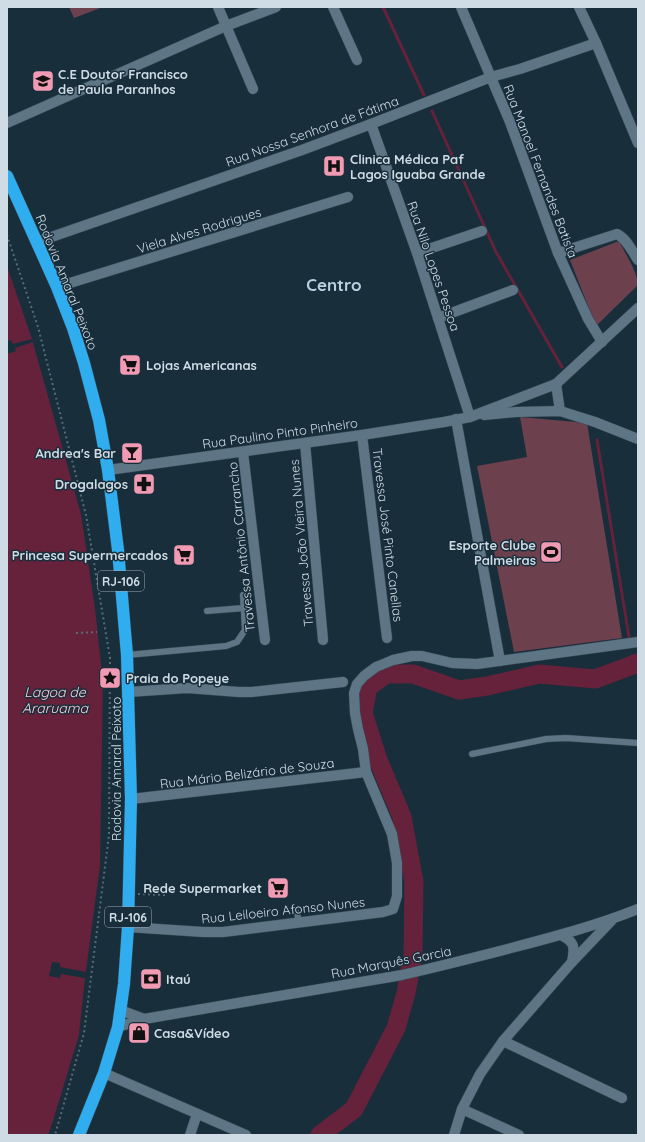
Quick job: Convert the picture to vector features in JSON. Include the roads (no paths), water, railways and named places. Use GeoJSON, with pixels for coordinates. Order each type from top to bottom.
{"type":"FeatureCollection","features":[{"type":"Feature","properties":{"kind":"highway","name":"Rodovia Amaral Peixoto"},"geometry":{"type":"LineString","coordinates":[[7,176],[57,288],[73,328],[84,362],[99,420],[108,470],[119,558],[127,655],[131,799],[128,927],[124,984],[118,1027],[104,1074],[79,1135]]}},
{"type":"Feature","properties":{"kind":"street"},"geometry":{"type":"LineString","coordinates":[[218,7],[253,89]]}},
{"type":"Feature","properties":{"kind":"street"},"geometry":{"type":"LineString","coordinates":[[7,123],[226,26],[276,7]]}},
{"type":"Feature","properties":{"kind":"street"},"geometry":{"type":"LineString","coordinates":[[333,7],[357,60]]}},
{"type":"Feature","properties":{"kind":"street","name":"Rua Manoel Fernandes Batista"},"geometry":{"type":"LineString","coordinates":[[461,7],[510,122],[558,253],[588,319],[602,342]]}},
{"type":"Feature","properties":{"kind":"street"},"geometry":{"type":"LineString","coordinates":[[579,7],[596,43],[638,143]]}},
{"type":"Feature","properties":{"kind":"street","name":"Rua Nossa Senhora de Fátima"},"geometry":{"type":"LineString","coordinates":[[37,242],[294,153],[491,77],[520,69],[596,43]]}},
{"type":"Feature","properties":{"kind":"street","name":"Rua Nilo Lopes Pessoa"},"geometry":{"type":"LineString","coordinates":[[371,124],[417,254],[470,417]]}},
{"type":"Feature","properties":{"kind":"street","name":"Viela Alves Rodrigues"},"geometry":{"type":"LineString","coordinates":[[57,288],[348,197]]}},
{"type":"Feature","properties":{"kind":"street"},"geometry":{"type":"LineString","coordinates":[[417,254],[482,231]]}},
{"type":"Feature","properties":{"kind":"street"},"geometry":{"type":"LineString","coordinates":[[558,253],[617,234],[622,236],[627,242],[638,260]]}},
{"type":"Feature","properties":{"kind":"street"},"geometry":{"type":"LineString","coordinates":[[438,318],[513,290]]}},
{"type":"Feature","properties":{"kind":"street"},"geometry":{"type":"LineString","coordinates":[[470,417],[556,384],[638,308]]}},
{"type":"Feature","properties":{"kind":"street"},"geometry":{"type":"LineString","coordinates":[[556,384],[560,411]]}},
{"type":"Feature","properties":{"kind":"street"},"geometry":{"type":"LineString","coordinates":[[516,399],[511,405],[512,409],[516,412]]}},
{"type":"Feature","properties":{"kind":"street"},"geometry":{"type":"LineString","coordinates":[[470,417],[516,412],[560,411],[638,438]]}},
{"type":"Feature","properties":{"kind":"street","name":"Rua Paulino Pinto Pinheiro"},"geometry":{"type":"LineString","coordinates":[[108,470],[305,444],[470,417]]}},
{"type":"Feature","properties":{"kind":"street"},"geometry":{"type":"LineString","coordinates":[[456,420],[500,661]]}},
{"type":"Feature","properties":{"kind":"street","name":"Travessa José Pinto Canellas"},"geometry":{"type":"LineString","coordinates":[[362,435],[387,638]]}},
{"type":"Feature","properties":{"kind":"street","name":"Travessa João Vieira Nunes"},"geometry":{"type":"LineString","coordinates":[[305,444],[323,640]]}},
{"type":"Feature","properties":{"kind":"street","name":"Travessa Antônio Carrancho"},"geometry":{"type":"LineString","coordinates":[[243,452],[265,640]]}},
{"type":"Feature","properties":{"kind":"street"},"geometry":{"type":"LineString","coordinates":[[366,772],[363,749],[355,713],[354,693],[357,684],[364,676],[376,667],[393,660],[412,656],[422,656],[462,664],[477,664],[638,642]]}},
{"type":"Feature","properties":{"kind":"street"},"geometry":{"type":"LineString","coordinates":[[129,692],[187,688],[252,692],[343,682]]}},
{"type":"Feature","properties":{"kind":"street","name":"Rua Mário Belizário de Souza"},"geometry":{"type":"LineString","coordinates":[[131,799],[366,772]]}},
{"type":"Feature","properties":{"kind":"street","name":"Rua Leiloeiro Afonso Nunes"},"geometry":{"type":"LineString","coordinates":[[128,927],[222,932],[298,918],[383,912],[393,909],[397,896],[398,863],[392,834],[366,772]]}},
{"type":"Feature","properties":{"kind":"street","name":"Rua Marquês Garcia"},"geometry":{"type":"LineString","coordinates":[[118,1027],[144,1019],[402,975],[561,935],[613,919],[638,909]]}},
{"type":"Feature","properties":{"kind":"street"},"geometry":{"type":"LineString","coordinates":[[454,1135],[462,1109],[480,1074],[503,1041],[572,962],[613,919]]}},
{"type":"Feature","properties":{"kind":"street"},"geometry":{"type":"LineString","coordinates":[[561,935],[574,946],[572,962]]}},
{"type":"Feature","properties":{"kind":"street"},"geometry":{"type":"LineString","coordinates":[[120,1010],[144,1019]]}},
{"type":"Feature","properties":{"kind":"street"},"geometry":{"type":"LineString","coordinates":[[503,1041],[622,1098]]}},
{"type":"Feature","properties":{"kind":"street"},"geometry":{"type":"LineString","coordinates":[[104,1074],[246,1135]]}},
{"type":"Feature","properties":{"kind":"street"},"geometry":{"type":"LineString","coordinates":[[462,1109],[519,1135]]}},
{"type":"Feature","properties":{"kind":"street"},"geometry":{"type":"LineString","coordinates":[[190,1135],[197,1114]]}},
{"type":"Feature","properties":{"kind":"lane"},"geometry":{"type":"LineString","coordinates":[[127,655],[226,646],[237,642],[245,630],[243,595]]}},
{"type":"Feature","properties":{"kind":"lane"},"geometry":{"type":"LineString","coordinates":[[207,611],[244,608]]}},
{"type":"Feature","properties":{"kind":"lane"},"geometry":{"type":"LineString","coordinates":[[472,754],[546,739],[566,738],[638,743]]}},
{"type":"Feature","properties":{"kind":"water","name":"Lagoa de Araruama"},"geometry":{"type":"Polygon","coordinates":[[[7,266],[32,339],[81,514],[95,608],[103,682],[100,866],[79,1035],[48,1135],[7,1135],[7,266]]]}},
{"type":"Feature","properties":{"kind":"waterway"},"geometry":{"type":"LineString","coordinates":[[383,7],[424,95]]}},
{"type":"Feature","properties":{"kind":"waterway"},"geometry":{"type":"LineString","coordinates":[[432,111],[496,252],[562,367]]}},
{"type":"Feature","properties":{"kind":"waterway"},"geometry":{"type":"LineString","coordinates":[[597,440],[629,637]]}},
{"type":"Feature","properties":{"kind":"waterway"},"geometry":{"type":"LineString","coordinates":[[632,656],[634,663]]}},
{"type":"Feature","properties":{"kind":"waterway"},"geometry":{"type":"LineString","coordinates":[[320,1135],[354,1109],[396,1028],[406,993],[413,955],[414,882],[402,817],[378,760],[363,713],[368,687],[386,674],[413,674],[459,690],[487,686],[539,674],[595,679],[638,663]]}},
{"type":"Feature","properties":{"kind":"place","name":"C.E Doutor Francisco de Paula Paranhos"},"geometry":{"type":"Point","coordinates":[43,81]}},
{"type":"Feature","properties":{"kind":"place","name":"Clinica Médica Paf Lagos Iguaba Grande"},"geometry":{"type":"Point","coordinates":[334,166]}},
{"type":"Feature","properties":{"kind":"place","name":"Lojas Americanas"},"geometry":{"type":"Point","coordinates":[130,365]}},
{"type":"Feature","properties":{"kind":"place","name":"Andrea's Bar"},"geometry":{"type":"Point","coordinates":[132,453]}},
{"type":"Feature","properties":{"kind":"place","name":"Drogalagos"},"geometry":{"type":"Point","coordinates":[144,484]}},
{"type":"Feature","properties":{"kind":"place","name":"Esporte Clube Palmeiras"},"geometry":{"type":"Point","coordinates":[551,552]}},
{"type":"Feature","properties":{"kind":"place","name":"Princesa Supermercados"},"geometry":{"type":"Point","coordinates":[184,555]}},
{"type":"Feature","properties":{"kind":"place","name":"Praia do Popeye"},"geometry":{"type":"Point","coordinates":[110,678]}},
{"type":"Feature","properties":{"kind":"place","name":"Rede Supermarket"},"geometry":{"type":"Point","coordinates":[278,888]}},
{"type":"Feature","properties":{"kind":"place","name":"Itaú"},"geometry":{"type":"Point","coordinates":[151,979]}},
{"type":"Feature","properties":{"kind":"place","name":"Casa&Vídeo"},"geometry":{"type":"Point","coordinates":[139,1033]}},
{"type":"Feature","properties":{"kind":"district","name":"Centro"},"geometry":{"type":"Point","coordinates":[334,284]}}]}
